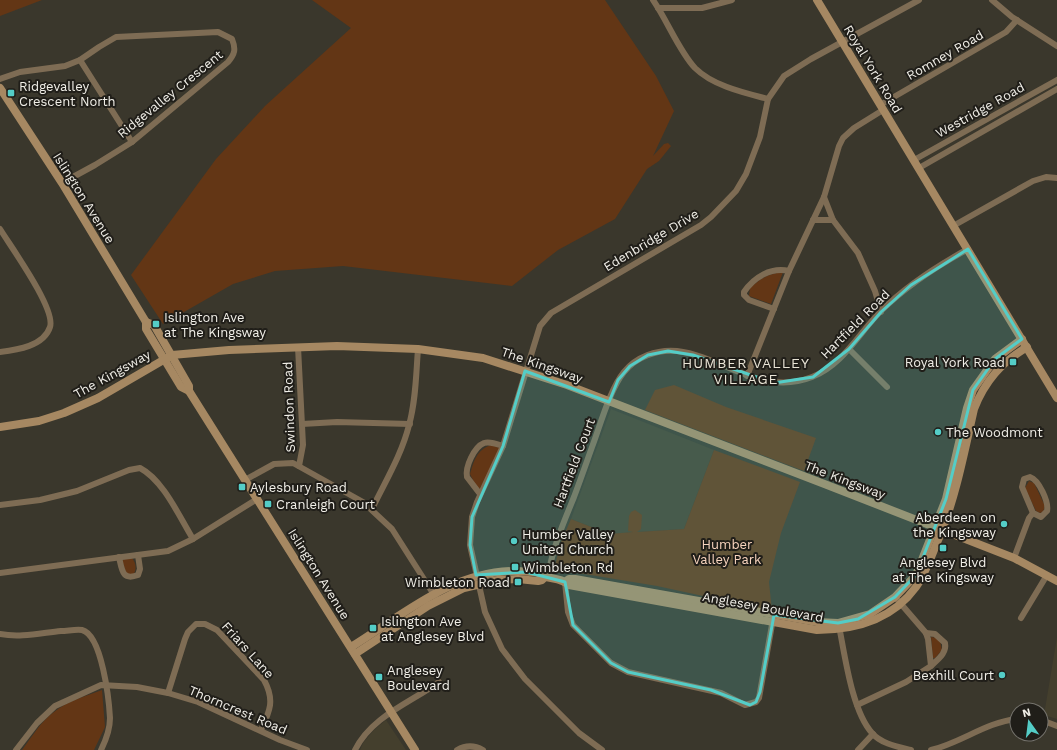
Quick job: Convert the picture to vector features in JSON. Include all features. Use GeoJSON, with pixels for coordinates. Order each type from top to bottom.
{"type":"FeatureCollection","features":[{"type":"Feature","properties":{"kind":"street"},"geometry":{"type":"LineString","coordinates":[[653,0],[690,60],[700,72],[720,83],[768,100]]}},
{"type":"Feature","properties":{"kind":"street"},"geometry":{"type":"LineString","coordinates":[[658,8],[702,8],[732,0]]}},
{"type":"Feature","properties":{"kind":"street","name":"Royal York Road"},"geometry":{"type":"LineString","coordinates":[[817,0],[1057,398]]}},
{"type":"Feature","properties":{"kind":"street","name":"Edenbridge Drive"},"geometry":{"type":"LineString","coordinates":[[525,371],[540,326],[551,313],[701,225],[724,206],[742,181],[754,154],[768,100],[776,85],[792,70],[919,0]]}},
{"type":"Feature","properties":{"kind":"street"},"geometry":{"type":"LineString","coordinates":[[992,0],[1017,20],[1057,46]]}},
{"type":"Feature","properties":{"kind":"street","name":"Romney Road"},"geometry":{"type":"LineString","coordinates":[[882,107],[1006,32],[1017,20]]}},
{"type":"Feature","properties":{"kind":"street","name":"Ridgevalley Crescent"},"geometry":{"type":"LineString","coordinates":[[0,79],[20,72],[57,68],[80,60],[98,47],[121,36],[218,32],[232,39],[235,50],[233,57],[132,142],[62,183]]}},
{"type":"Feature","properties":{"kind":"street"},"geometry":{"type":"LineString","coordinates":[[80,60],[132,142]]}},
{"type":"Feature","properties":{"kind":"street","name":"Westridge Road"},"geometry":{"type":"LineString","coordinates":[[914,160],[1057,80]]}},
{"type":"Feature","properties":{"kind":"street","name":"Islington Avenue"},"geometry":{"type":"LineString","coordinates":[[0,88],[62,183],[146,322],[146,329],[168,357],[181,387],[189,391],[353,650],[414,750]]}},
{"type":"Feature","properties":{"kind":"street","name":"Westridge Road"},"geometry":{"type":"LineString","coordinates":[[919,168],[1057,89]]}},
{"type":"Feature","properties":{"kind":"street"},"geometry":{"type":"LineString","coordinates":[[747,376],[789,271],[824,197],[839,146],[843,138],[882,107]]}},
{"type":"Feature","properties":{"kind":"street"},"geometry":{"type":"LineString","coordinates":[[953,226],[1033,180],[1046,177],[1057,178]]}},
{"type":"Feature","properties":{"kind":"street"},"geometry":{"type":"LineString","coordinates":[[824,197],[833,220],[858,253],[875,291],[881,312]]}},
{"type":"Feature","properties":{"kind":"street"},"geometry":{"type":"LineString","coordinates":[[813,220],[833,220]]}},
{"type":"Feature","properties":{"kind":"street"},"geometry":{"type":"LineString","coordinates":[[0,229],[47,306],[51,321],[50,328],[46,334],[33,344],[0,352]]}},
{"type":"Feature","properties":{"kind":"street","name":"Hartfield Road"},"geometry":{"type":"LineString","coordinates":[[609,402],[618,380],[630,366],[637,360],[659,352],[675,351],[694,355],[747,376],[774,384],[804,380],[822,372],[849,349],[881,312],[911,285],[968,249]]}},
{"type":"Feature","properties":{"kind":"street"},"geometry":{"type":"LineString","coordinates":[[774,309],[749,300],[744,295],[744,292],[766,273],[776,270],[789,271]]}},
{"type":"Feature","properties":{"kind":"street","name":"Anglesey Boulevard"},"geometry":{"type":"LineString","coordinates":[[353,650],[435,598],[477,579],[538,581],[546,577],[577,587],[773,618],[817,630],[870,622],[898,600],[916,575],[939,529],[952,482],[969,399],[1003,351],[1022,339]]}},
{"type":"Feature","properties":{"kind":"street","name":"The Kingsway"},"geometry":{"type":"LineString","coordinates":[[0,427],[39,421],[64,413],[98,398],[168,357],[208,351],[337,346],[418,349],[483,358],[567,385],[1014,558],[1057,580]]}},
{"type":"Feature","properties":{"kind":"street","name":"Swindon Road"},"geometry":{"type":"LineString","coordinates":[[298,347],[302,424],[302,456],[299,466]]}},
{"type":"Feature","properties":{"kind":"street","name":"Anglesey Boulevard"},"geometry":{"type":"LineString","coordinates":[[990,371],[1027,348]]}},
{"type":"Feature","properties":{"kind":"street"},"geometry":{"type":"LineString","coordinates":[[372,509],[390,472],[410,424],[414,402],[418,349]]}},
{"type":"Feature","properties":{"kind":"street"},"geometry":{"type":"LineString","coordinates":[[849,349],[887,387]]}},
{"type":"Feature","properties":{"kind":"street"},"geometry":{"type":"LineString","coordinates":[[525,371],[503,446],[480,494],[472,517],[470,534],[477,579],[491,626],[510,659],[525,679],[579,733],[602,750]]}},
{"type":"Feature","properties":{"kind":"street","name":"Hartfield Court"},"geometry":{"type":"LineString","coordinates":[[546,577],[556,540],[609,402]]}},
{"type":"Feature","properties":{"kind":"street"},"geometry":{"type":"LineString","coordinates":[[302,424],[337,422],[410,424]]}},
{"type":"Feature","properties":{"kind":"street"},"geometry":{"type":"LineString","coordinates":[[480,494],[467,476],[468,465],[479,446],[484,443],[489,442],[503,446]]}},
{"type":"Feature","properties":{"kind":"street"},"geometry":{"type":"LineString","coordinates":[[245,480],[274,464],[289,462],[364,502],[392,529],[435,598]]}},
{"type":"Feature","properties":{"kind":"street"},"geometry":{"type":"LineString","coordinates":[[0,505],[40,500],[77,491],[129,470],[140,468],[150,474],[161,485],[193,539]]}},
{"type":"Feature","properties":{"kind":"street"},"geometry":{"type":"LineString","coordinates":[[1030,477],[1038,483],[1048,508],[1045,514],[1041,517],[1033,513],[1022,487],[1024,480],[1030,477]]}},
{"type":"Feature","properties":{"kind":"street"},"geometry":{"type":"LineString","coordinates":[[0,573],[168,551],[193,539],[257,499]]}},
{"type":"Feature","properties":{"kind":"street"},"geometry":{"type":"LineString","coordinates":[[1014,558],[1029,518],[1033,513]]}},
{"type":"Feature","properties":{"kind":"street"},"geometry":{"type":"LineString","coordinates":[[119,557],[122,572],[126,576],[132,577],[138,575],[140,570],[138,555]]}},
{"type":"Feature","properties":{"kind":"street"},"geometry":{"type":"LineString","coordinates":[[1021,618],[1047,575]]}},
{"type":"Feature","properties":{"kind":"street"},"geometry":{"type":"LineString","coordinates":[[565,582],[568,612],[573,625],[611,663],[628,672],[716,692],[745,705],[756,702],[759,698],[773,618]]}},
{"type":"Feature","properties":{"kind":"street"},"geometry":{"type":"LineString","coordinates":[[898,600],[926,633],[931,666]]}},
{"type":"Feature","properties":{"kind":"street","name":"Friars Lane"},"geometry":{"type":"LineString","coordinates":[[168,693],[188,632],[196,624],[201,623],[210,625],[217,630],[264,680],[268,687],[271,700],[270,712],[261,730]]}},
{"type":"Feature","properties":{"kind":"street"},"geometry":{"type":"LineString","coordinates":[[839,627],[857,705],[872,734],[896,746],[911,750]]}},
{"type":"Feature","properties":{"kind":"street"},"geometry":{"type":"LineString","coordinates":[[0,634],[18,636],[80,630],[87,632],[94,641],[107,685],[110,719],[107,737],[101,750]]}},
{"type":"Feature","properties":{"kind":"street"},"geometry":{"type":"LineString","coordinates":[[857,705],[906,682],[931,666],[943,655],[945,643],[935,634],[926,633]]}},
{"type":"Feature","properties":{"kind":"street"},"geometry":{"type":"LineString","coordinates":[[355,750],[366,731],[390,712],[439,682]]}},
{"type":"Feature","properties":{"kind":"street","name":"Thorncrest Road"},"geometry":{"type":"LineString","coordinates":[[16,750],[37,723],[55,706],[92,688],[107,685],[137,687],[168,693],[198,702],[296,747],[307,750]]}},
{"type":"Feature","properties":{"kind":"street"},"geometry":{"type":"LineString","coordinates":[[931,750],[942,748],[992,725],[1009,721]]}},
{"type":"Feature","properties":{"kind":"street"},"geometry":{"type":"LineString","coordinates":[[858,750],[872,734]]}},
{"type":"Feature","properties":{"kind":"street"},"geometry":{"type":"LineString","coordinates":[[457,750],[468,746],[476,746],[483,750]]}},
{"type":"Feature","properties":{"kind":"highlighted area"},"geometry":{"type":"Polygon","coordinates":[[[968,249],[1022,339],[995,359],[973,390],[946,499],[916,575],[895,597],[858,619],[838,623],[774,615],[760,692],[756,702],[750,705],[711,690],[628,672],[611,663],[573,625],[565,582],[526,572],[476,575],[470,545],[472,517],[503,446],[525,371],[609,402],[618,380],[630,366],[648,355],[668,351],[693,355],[774,383],[813,377],[849,349],[881,312],[911,285],[968,249]]]}},
{"type":"Feature","properties":{"kind":"shaded area"},"geometry":{"type":"Polygon","coordinates":[[[611,409],[714,450],[684,529],[609,534],[571,519],[611,409]]]}},
{"type":"Feature","properties":{"kind":"shaded area"},"geometry":{"type":"Polygon","coordinates":[[[1057,637],[1057,719],[1049,717],[1049,702],[1046,702],[1057,637]]]}},
{"type":"Feature","properties":{"kind":"shaded area"},"geometry":{"type":"Polygon","coordinates":[[[386,720],[406,750],[360,750],[363,743],[374,730],[386,720]]]}},
{"type":"Feature","properties":{"kind":"green space"},"geometry":{"type":"Polygon","coordinates":[[[0,0],[42,0],[0,16],[0,0]]]}},
{"type":"Feature","properties":{"kind":"green space"},"geometry":{"type":"Polygon","coordinates":[[[312,0],[605,0],[656,76],[674,111],[653,156],[664,144],[668,143],[671,146],[659,161],[647,169],[615,219],[558,250],[512,286],[343,266],[275,271],[233,284],[163,324],[131,275],[216,159],[265,106],[351,28],[312,0]]]}},
{"type":"Feature","properties":{"kind":"green space"},"geometry":{"type":"Polygon","coordinates":[[[783,272],[771,304],[749,296],[750,288],[765,277],[783,272]]]}},
{"type":"Feature","properties":{"kind":"green space"},"geometry":{"type":"Polygon","coordinates":[[[674,385],[726,407],[816,438],[804,471],[645,410],[655,390],[674,385]]]}},
{"type":"Feature","properties":{"kind":"green space"},"geometry":{"type":"Polygon","coordinates":[[[491,445],[500,448],[480,489],[476,486],[470,474],[479,453],[491,445]]]}},
{"type":"Feature","properties":{"kind":"green space","name":"Humber Valley Park"},"geometry":{"type":"Polygon","coordinates":[[[714,450],[800,482],[781,533],[769,582],[772,611],[657,586],[554,569],[561,542],[571,519],[609,534],[633,532],[628,531],[629,516],[631,512],[635,510],[642,515],[641,529],[637,532],[684,529],[714,450]]]}},
{"type":"Feature","properties":{"kind":"green space"},"geometry":{"type":"Polygon","coordinates":[[[1029,481],[1034,483],[1045,506],[1043,512],[1040,513],[1036,511],[1025,488],[1029,481]]]}},
{"type":"Feature","properties":{"kind":"green space"},"geometry":{"type":"Polygon","coordinates":[[[126,558],[132,558],[136,566],[133,575],[127,575],[122,561],[126,558]]]}},
{"type":"Feature","properties":{"kind":"green space"},"geometry":{"type":"Polygon","coordinates":[[[931,637],[937,638],[940,641],[942,650],[935,658],[933,658],[931,637]]]}},
{"type":"Feature","properties":{"kind":"green space"},"geometry":{"type":"Polygon","coordinates":[[[102,690],[105,727],[94,750],[22,750],[41,725],[59,708],[77,699],[102,690]]]}},
{"type":"Feature","properties":{"kind":"place","name":"Ridgevalley Crescent North"},"geometry":{"type":"Point","coordinates":[11,93]}},
{"type":"Feature","properties":{"kind":"place","name":"Islington Ave at The Kingsway"},"geometry":{"type":"Point","coordinates":[156,324]}},
{"type":"Feature","properties":{"kind":"place","name":"Royal York Road"},"geometry":{"type":"Point","coordinates":[1013,362]}},
{"type":"Feature","properties":{"kind":"place","name":"The Woodmont"},"geometry":{"type":"Point","coordinates":[938,432]}},
{"type":"Feature","properties":{"kind":"place","name":"Aylesbury Road"},"geometry":{"type":"Point","coordinates":[242,487]}},
{"type":"Feature","properties":{"kind":"place","name":"Cranleigh Court"},"geometry":{"type":"Point","coordinates":[268,504]}},
{"type":"Feature","properties":{"kind":"place","name":"Aberdeen on the Kingsway"},"geometry":{"type":"Point","coordinates":[1004,524]}},
{"type":"Feature","properties":{"kind":"place","name":"Humber Valley United Church"},"geometry":{"type":"Point","coordinates":[514,541]}},
{"type":"Feature","properties":{"kind":"place","name":"Anglesey Blvd at The Kingsway"},"geometry":{"type":"Point","coordinates":[943,548]}},
{"type":"Feature","properties":{"kind":"place","name":"Wimbleton Rd"},"geometry":{"type":"Point","coordinates":[515,567]}},
{"type":"Feature","properties":{"kind":"place","name":"Wimbleton Road"},"geometry":{"type":"Point","coordinates":[518,582]}},
{"type":"Feature","properties":{"kind":"place","name":"Islington Ave at Anglesey Blvd"},"geometry":{"type":"Point","coordinates":[373,628]}},
{"type":"Feature","properties":{"kind":"place","name":"Bexhill Court"},"geometry":{"type":"Point","coordinates":[1002,675]}},
{"type":"Feature","properties":{"kind":"place","name":"Anglesey Boulevard"},"geometry":{"type":"Point","coordinates":[379,677]}},
{"type":"Feature","properties":{"kind":"district","name":"HUMBER VALLEY VILLAGE"},"geometry":{"type":"Point","coordinates":[746,372]}}]}
